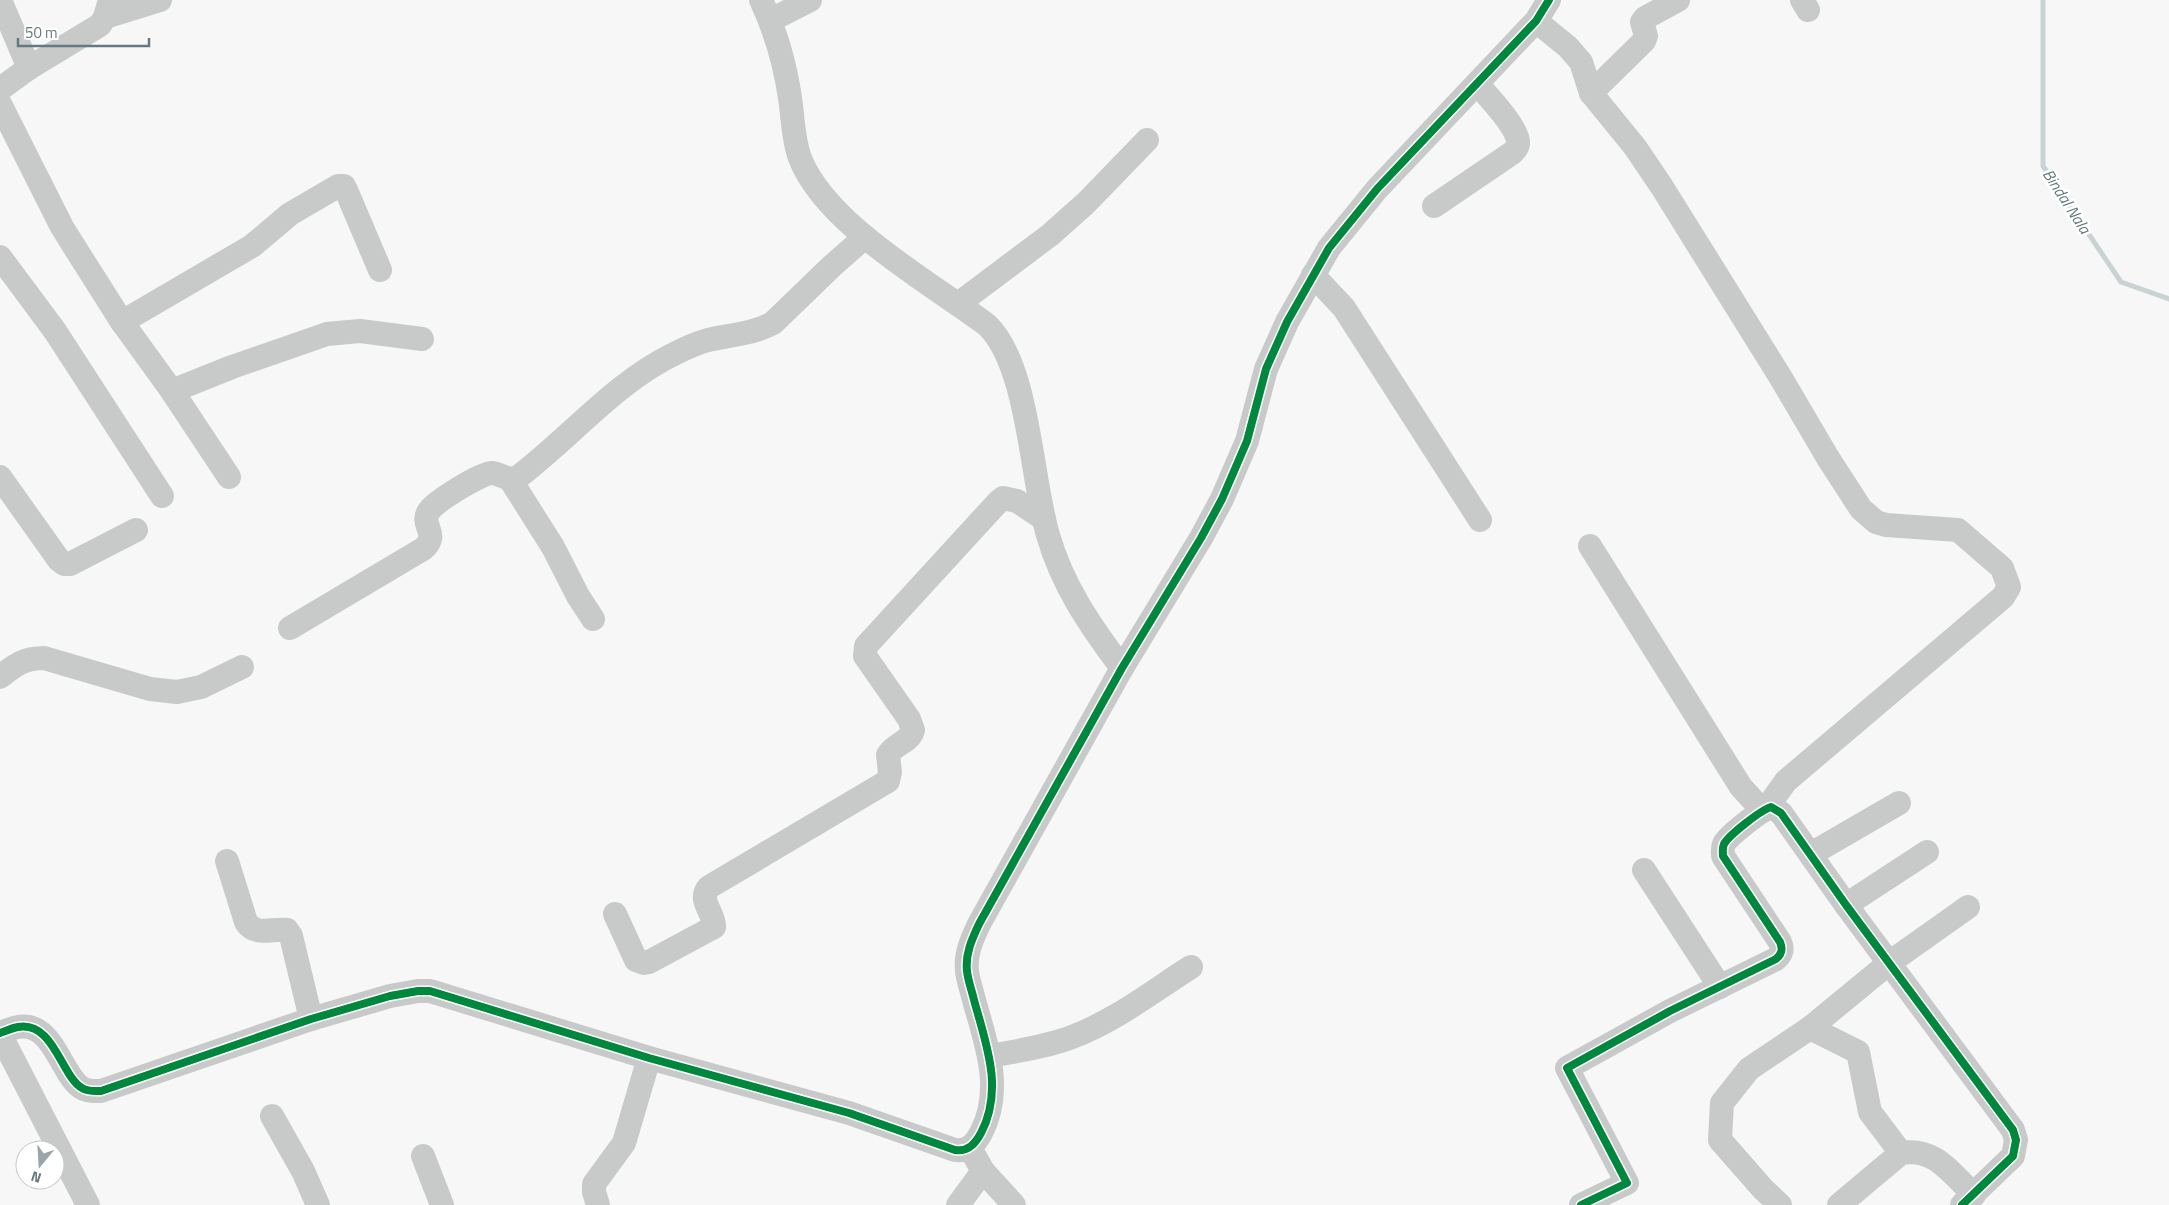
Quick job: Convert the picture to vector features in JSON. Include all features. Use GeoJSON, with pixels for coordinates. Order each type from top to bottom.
{"type":"FeatureCollection","features":[{"type":"Feature","properties":{"kind":"street"},"geometry":{"type":"LineString","coordinates":[[0,0],[29,68]]}},
{"type":"Feature","properties":{"kind":"street"},"geometry":{"type":"LineString","coordinates":[[0,89],[29,68],[100,25],[107,6],[160,0]]}},
{"type":"Feature","properties":{"kind":"street"},"geometry":{"type":"LineString","coordinates":[[810,0],[766,10],[785,67],[799,157],[817,191],[865,237],[995,333],[1007,352],[1024,412],[1044,519],[1052,547],[1069,590],[1093,630],[1122,668]]}},
{"type":"Feature","properties":{"kind":"street"},"geometry":{"type":"LineString","coordinates":[[88,1205],[0,1034],[20,1027],[39,1031],[57,1051],[78,1085],[85,1090],[94,1091],[112,1088],[311,1018],[390,996],[430,991],[649,1058],[849,1113],[955,1150],[961,1151],[970,1148],[986,1123],[994,1082],[990,1056],[967,973],[968,950],[979,924],[1122,668],[1201,538],[1222,499],[1247,441],[1266,369],[1287,322],[1329,248],[1377,189],[1536,21],[1549,0]]}},
{"type":"Feature","properties":{"kind":"street"},"geometry":{"type":"LineString","coordinates":[[1591,93],[1644,41],[1646,36],[1642,22],[1645,18],[1678,0]]}},
{"type":"Feature","properties":{"kind":"street"},"geometry":{"type":"LineString","coordinates":[[1536,21],[1568,47],[1581,62],[1591,93],[1634,147],[1662,187],[1782,378],[1828,458],[1861,509],[1876,522],[1886,525],[1958,530],[2002,568],[2009,587],[2003,597],[1786,781],[1764,810],[1729,839],[1723,849],[1723,856],[1780,942],[1782,951],[1776,959],[1670,1011],[1567,1068],[1627,1183],[1581,1205]]}},
{"type":"Feature","properties":{"kind":"street"},"geometry":{"type":"LineString","coordinates":[[1434,206],[1517,148],[1519,142],[1516,131],[1477,84]]}},
{"type":"Feature","properties":{"kind":"street"},"geometry":{"type":"LineString","coordinates":[[0,104],[62,227],[122,322],[172,391],[229,477]]}},
{"type":"Feature","properties":{"kind":"street"},"geometry":{"type":"LineString","coordinates":[[958,304],[1014,263],[1079,210],[1148,140]]}},
{"type":"Feature","properties":{"kind":"street"},"geometry":{"type":"LineString","coordinates":[[122,322],[252,246],[290,214],[338,186],[344,186],[380,270]]}},
{"type":"Feature","properties":{"kind":"street"},"geometry":{"type":"LineString","coordinates":[[290,628],[423,549],[430,540],[431,535],[426,522],[428,513],[442,500],[482,475],[494,473],[510,479],[518,477],[601,405],[675,353],[705,341],[744,334],[762,329],[773,323],[865,237]]}},
{"type":"Feature","properties":{"kind":"street"},"geometry":{"type":"LineString","coordinates":[[0,257],[55,332],[162,496]]}},
{"type":"Feature","properties":{"kind":"street"},"geometry":{"type":"LineString","coordinates":[[1313,275],[1344,308],[1480,520]]}},
{"type":"Feature","properties":{"kind":"street"},"geometry":{"type":"LineString","coordinates":[[172,391],[232,367],[327,334],[360,331],[422,339]]}},
{"type":"Feature","properties":{"kind":"street"},"geometry":{"type":"LineString","coordinates":[[0,477],[59,560],[64,564],[70,564],[136,530]]}},
{"type":"Feature","properties":{"kind":"street"},"geometry":{"type":"LineString","coordinates":[[510,479],[553,548],[593,620]]}},
{"type":"Feature","properties":{"kind":"street"},"geometry":{"type":"LineString","coordinates":[[615,914],[636,960],[639,963],[649,962],[714,927],[714,922],[704,898],[709,888],[888,781],[890,772],[888,754],[892,748],[909,737],[913,730],[910,719],[865,656],[866,646],[1003,498],[1017,500],[1044,519]]}},
{"type":"Feature","properties":{"kind":"street"},"geometry":{"type":"LineString","coordinates":[[1590,546],[1741,787],[1764,810]]}},
{"type":"Feature","properties":{"kind":"street"},"geometry":{"type":"LineString","coordinates":[[0,677],[18,662],[29,658],[44,658],[150,689],[177,692],[202,687],[242,667]]}},
{"type":"Feature","properties":{"kind":"street"},"geometry":{"type":"LineString","coordinates":[[1811,854],[1899,803]]}},
{"type":"Feature","properties":{"kind":"street"},"geometry":{"type":"LineString","coordinates":[[1764,810],[1776,808],[1781,812],[1846,905],[2013,1130],[2016,1140],[2013,1156],[1968,1200],[1933,1156],[1923,1152],[1912,1151],[1901,1153],[1839,1205]]}},
{"type":"Feature","properties":{"kind":"street"},"geometry":{"type":"LineString","coordinates":[[1846,905],[1927,852]]}},
{"type":"Feature","properties":{"kind":"street"},"geometry":{"type":"LineString","coordinates":[[227,861],[246,922],[250,928],[260,932],[287,930],[291,936],[311,1018]]}},
{"type":"Feature","properties":{"kind":"street"},"geometry":{"type":"LineString","coordinates":[[1644,870],[1720,987]]}},
{"type":"Feature","properties":{"kind":"street"},"geometry":{"type":"LineString","coordinates":[[1780,1205],[1763,1189],[1720,1140],[1722,1103],[1749,1069],[1810,1028],[1889,963],[1968,908]]}},
{"type":"Feature","properties":{"kind":"street"},"geometry":{"type":"LineString","coordinates":[[990,1056],[1071,1038],[1092,1029],[1191,967]]}},
{"type":"Feature","properties":{"kind":"street"},"geometry":{"type":"LineString","coordinates":[[1810,1028],[1858,1052],[1870,1112],[1901,1153]]}},
{"type":"Feature","properties":{"kind":"street"},"geometry":{"type":"LineString","coordinates":[[598,1205],[594,1184],[624,1143],[649,1058]]}},
{"type":"Feature","properties":{"kind":"street"},"geometry":{"type":"LineString","coordinates":[[272,1116],[303,1171],[318,1205]]}},
{"type":"Feature","properties":{"kind":"street"},"geometry":{"type":"LineString","coordinates":[[970,1148],[983,1171],[1014,1205]]}},
{"type":"Feature","properties":{"kind":"street"},"geometry":{"type":"LineString","coordinates":[[423,1156],[442,1205]]}},
{"type":"Feature","properties":{"kind":"street"},"geometry":{"type":"LineString","coordinates":[[958,1205],[983,1171]]}},
{"type":"Feature","properties":{"kind":"waterway","name":"Bindal Nala"},"geometry":{"type":"LineString","coordinates":[[2043,0],[2043,166],[2121,282],[2169,299]]}},
{"type":"Feature","properties":{"kind":"cycle path"},"geometry":{"type":"LineString","coordinates":[[0,1033],[18,1027],[30,1027],[40,1032],[49,1040],[75,1082],[87,1090],[101,1091],[311,1019],[390,996],[430,991],[649,1058],[849,1113],[955,1150],[964,1150],[971,1146],[981,1133],[988,1116],[992,1083],[988,1050],[967,971],[968,953],[979,924],[1122,668],[1201,538],[1222,499],[1247,441],[1266,369],[1287,322],[1329,248],[1377,189],[1536,21],[1549,0]]}},
{"type":"Feature","properties":{"kind":"cycle path"},"geometry":{"type":"LineString","coordinates":[[1581,1205],[1627,1183],[1567,1068],[1670,1011],[1776,959],[1781,953],[1780,942],[1723,856],[1723,847],[1727,840],[1738,829],[1771,807],[1781,813],[1846,905],[2013,1130],[2016,1140],[2013,1156],[1962,1205]]}}]}
